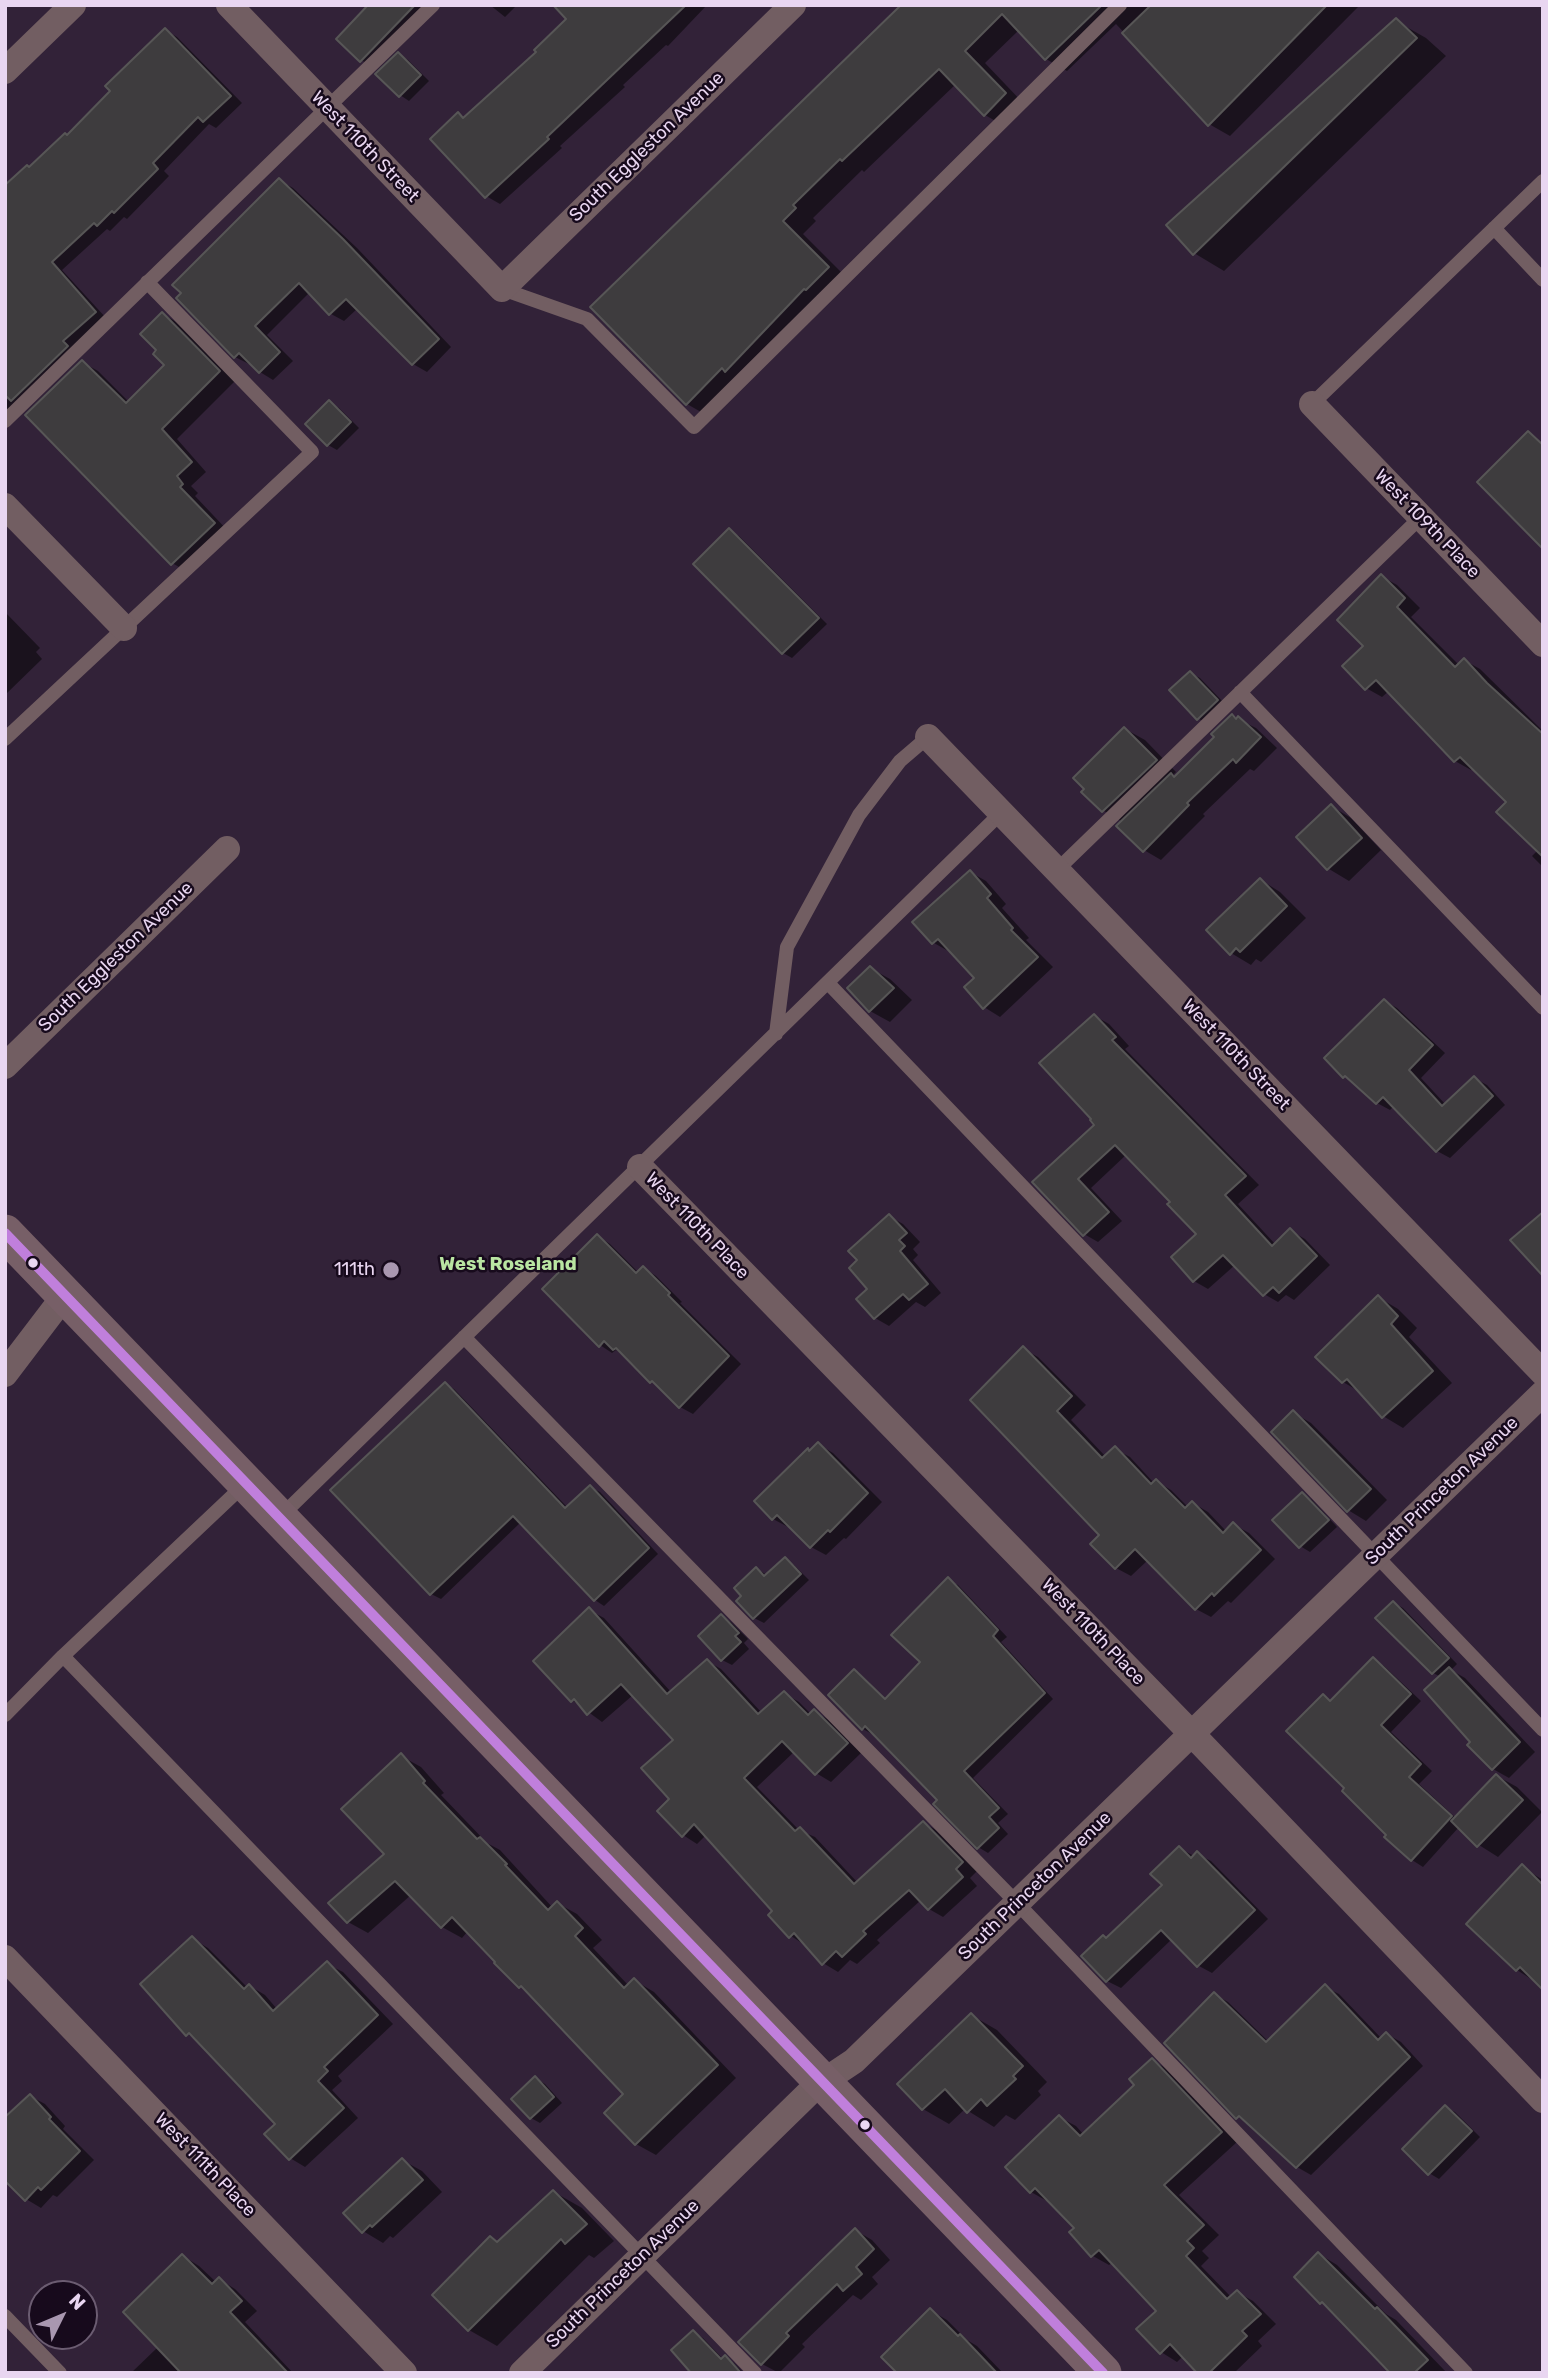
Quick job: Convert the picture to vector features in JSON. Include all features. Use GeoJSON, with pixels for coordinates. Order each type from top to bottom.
{"type":"FeatureCollection","features":[{"type":"Feature","properties":{"kind":"main road"},"geometry":{"type":"LineString","coordinates":[[5,1233],[1103,2373]]}},
{"type":"Feature","properties":{"kind":"street"},"geometry":{"type":"LineString","coordinates":[[5,71],[73,5]]}},
{"type":"Feature","properties":{"kind":"street","name":"West 110th Street"},"geometry":{"type":"LineString","coordinates":[[229,5],[502,289]]}},
{"type":"Feature","properties":{"kind":"street","name":"South Eggleston Avenue"},"geometry":{"type":"LineString","coordinates":[[502,289],[793,5]]}},
{"type":"Feature","properties":{"kind":"street","name":"West 109th Place"},"geometry":{"type":"LineString","coordinates":[[1312,404],[1543,644]]}},
{"type":"Feature","properties":{"kind":"street"},"geometry":{"type":"LineString","coordinates":[[5,506],[124,628]]}},
{"type":"Feature","properties":{"kind":"street","name":"West 110th Street"},"geometry":{"type":"LineString","coordinates":[[928,737],[1543,1373]]}},
{"type":"Feature","properties":{"kind":"street","name":"South Eggleston Avenue"},"geometry":{"type":"LineString","coordinates":[[5,1066],[227,849]]}},
{"type":"Feature","properties":{"kind":"street","name":"West 110th Place"},"geometry":{"type":"LineString","coordinates":[[640,1167],[1192,1734],[1543,2100]]}},
{"type":"Feature","properties":{"kind":"street"},"geometry":{"type":"LineString","coordinates":[[5,1374],[65,1295]]}},
{"type":"Feature","properties":{"kind":"street","name":"South Princeton Avenue"},"geometry":{"type":"LineString","coordinates":[[522,2373],[815,2087],[854,2062],[1543,1393]]}},
{"type":"Feature","properties":{"kind":"street","name":"West 111th Place"},"geometry":{"type":"LineString","coordinates":[[5,1958],[404,2373]]}},
{"type":"Feature","properties":{"kind":"lane"},"geometry":{"type":"LineString","coordinates":[[5,421],[433,5]]}},
{"type":"Feature","properties":{"kind":"lane"},"geometry":{"type":"LineString","coordinates":[[502,289],[587,319],[694,427],[1120,5]]}},
{"type":"Feature","properties":{"kind":"lane"},"geometry":{"type":"LineString","coordinates":[[1312,404],[1543,181]]}},
{"type":"Feature","properties":{"kind":"lane"},"geometry":{"type":"LineString","coordinates":[[1494,228],[1543,280]]}},
{"type":"Feature","properties":{"kind":"lane"},"geometry":{"type":"LineString","coordinates":[[5,739],[312,452],[147,282]]}},
{"type":"Feature","properties":{"kind":"lane"},"geometry":{"type":"LineString","coordinates":[[1057,870],[1421,517]]}},
{"type":"Feature","properties":{"kind":"lane"},"geometry":{"type":"LineString","coordinates":[[1240,692],[1543,1008]]}},
{"type":"Feature","properties":{"kind":"lane"},"geometry":{"type":"LineString","coordinates":[[776,1034],[787,947],[859,815],[900,761],[928,737]]}},
{"type":"Feature","properties":{"kind":"lane"},"geometry":{"type":"LineString","coordinates":[[279,1518],[1002,812]]}},
{"type":"Feature","properties":{"kind":"lane"},"geometry":{"type":"LineString","coordinates":[[828,983],[1543,1730]]}},
{"type":"Feature","properties":{"kind":"lane"},"geometry":{"type":"LineString","coordinates":[[464,1337],[1017,1903],[1466,2373]]}},
{"type":"Feature","properties":{"kind":"lane"},"geometry":{"type":"LineString","coordinates":[[5,1715],[63,1656],[246,1483]]}},
{"type":"Feature","properties":{"kind":"lane"},"geometry":{"type":"LineString","coordinates":[[63,1656],[755,2373]]}},
{"type":"Feature","properties":{"kind":"lane"},"geometry":{"type":"LineString","coordinates":[[5,2316],[60,2373]]}},
{"type":"Feature","properties":{"kind":"building"},"geometry":{"type":"Polygon","coordinates":[[[368,5],[415,5],[360,62],[336,39],[368,5]]]}},
{"type":"Feature","properties":{"kind":"building"},"geometry":{"type":"Polygon","coordinates":[[[553,5],[686,5],[485,198],[430,139],[458,112],[463,118],[536,52],[534,50],[566,19],[553,5]]]}},
{"type":"Feature","properties":{"kind":"building"},"geometry":{"type":"Polygon","coordinates":[[[901,5],[1102,5],[1045,60],[1002,14],[965,51],[1006,93],[984,116],[939,69],[842,161],[840,159],[793,205],[796,208],[783,221],[829,267],[804,289],[725,372],[722,368],[686,405],[590,307],[901,5]]]}},
{"type":"Feature","properties":{"kind":"building"},"geometry":{"type":"Polygon","coordinates":[[[1151,5],[1327,5],[1208,126],[1122,33],[1151,5]]]}},
{"type":"Feature","properties":{"kind":"building"},"geometry":{"type":"Polygon","coordinates":[[[1396,18],[1417,38],[1193,255],[1166,225],[1396,18]]]}},
{"type":"Feature","properties":{"kind":"building"},"geometry":{"type":"Polygon","coordinates":[[[165,28],[231,96],[203,122],[198,117],[153,163],[158,169],[114,213],[112,211],[97,226],[94,223],[52,262],[96,312],[63,341],[68,346],[11,401],[5,395],[5,185],[27,165],[29,167],[65,133],[67,135],[110,91],[105,86],[165,28]]]}},
{"type":"Feature","properties":{"kind":"building"},"geometry":{"type":"Polygon","coordinates":[[[398,52],[421,75],[399,97],[375,74],[398,52]]]}},
{"type":"Feature","properties":{"kind":"building"},"geometry":{"type":"Polygon","coordinates":[[[279,178],[343,239],[439,339],[412,365],[346,299],[329,315],[299,283],[255,326],[280,352],[259,373],[239,353],[234,358],[176,298],[181,293],[172,285],[279,178]]]}},
{"type":"Feature","properties":{"kind":"building"},"geometry":{"type":"Polygon","coordinates":[[[162,312],[220,371],[162,429],[192,462],[177,476],[183,484],[180,487],[215,523],[171,565],[25,415],[82,360],[126,403],[164,365],[153,354],[156,350],[140,334],[162,312]]]}},
{"type":"Feature","properties":{"kind":"building"},"geometry":{"type":"Polygon","coordinates":[[[329,400],[351,422],[327,446],[305,424],[329,400]]]}},
{"type":"Feature","properties":{"kind":"building"},"geometry":{"type":"Polygon","coordinates":[[[1528,431],[1543,445],[1543,549],[1477,482],[1528,431]]]}},
{"type":"Feature","properties":{"kind":"building"},"geometry":{"type":"Polygon","coordinates":[[[729,528],[819,618],[782,654],[693,564],[729,528]]]}},
{"type":"Feature","properties":{"kind":"building"},"geometry":{"type":"Polygon","coordinates":[[[1381,574],[1405,598],[1397,607],[1455,667],[1464,658],[1543,734],[1543,857],[1496,812],[1506,802],[1460,757],[1454,762],[1376,680],[1365,690],[1342,666],[1363,646],[1337,620],[1381,574]]]}},
{"type":"Feature","properties":{"kind":"building"},"geometry":{"type":"Polygon","coordinates":[[[1190,671],[1218,700],[1197,720],[1169,690],[1190,671]]]}},
{"type":"Feature","properties":{"kind":"building"},"geometry":{"type":"Polygon","coordinates":[[[1232,714],[1236,719],[1238,716],[1261,737],[1236,763],[1233,759],[1187,803],[1189,805],[1143,852],[1116,826],[1171,773],[1174,777],[1214,737],[1211,734],[1232,714]]]}},
{"type":"Feature","properties":{"kind":"building"},"geometry":{"type":"Polygon","coordinates":[[[1124,727],[1157,760],[1102,812],[1081,792],[1084,789],[1073,778],[1124,727]]]}},
{"type":"Feature","properties":{"kind":"building"},"geometry":{"type":"Polygon","coordinates":[[[1331,804],[1362,838],[1327,870],[1296,837],[1331,804]]]}},
{"type":"Feature","properties":{"kind":"building"},"geometry":{"type":"Polygon","coordinates":[[[970,870],[991,894],[987,898],[1013,928],[1011,930],[1038,957],[983,1009],[964,987],[974,978],[938,939],[932,944],[912,922],[970,870]]]}},
{"type":"Feature","properties":{"kind":"building"},"geometry":{"type":"Polygon","coordinates":[[[1260,878],[1287,906],[1240,952],[1236,948],[1230,955],[1206,930],[1260,878]]]}},
{"type":"Feature","properties":{"kind":"building"},"geometry":{"type":"Polygon","coordinates":[[[870,966],[894,988],[869,1012],[847,988],[870,966]]]}},
{"type":"Feature","properties":{"kind":"building"},"geometry":{"type":"Polygon","coordinates":[[[1384,999],[1433,1045],[1409,1070],[1442,1106],[1474,1076],[1493,1096],[1436,1152],[1383,1097],[1376,1104],[1345,1076],[1343,1078],[1324,1058],[1384,999]]]}},
{"type":"Feature","properties":{"kind":"building"},"geometry":{"type":"Polygon","coordinates":[[[1094,1014],[1116,1037],[1112,1040],[1246,1176],[1225,1195],[1272,1246],[1290,1228],[1317,1256],[1279,1293],[1273,1287],[1263,1296],[1223,1255],[1193,1282],[1171,1257],[1196,1234],[1167,1204],[1170,1202],[1115,1145],[1078,1179],[1109,1212],[1083,1236],[1032,1182],[1094,1125],[1039,1063],[1094,1014]]]}},
{"type":"Feature","properties":{"kind":"building"},"geometry":{"type":"Polygon","coordinates":[[[1543,1212],[1543,1276],[1510,1240],[1543,1212]]]}},
{"type":"Feature","properties":{"kind":"building"},"geometry":{"type":"Polygon","coordinates":[[[889,1214],[907,1233],[899,1240],[905,1246],[900,1251],[928,1284],[909,1300],[903,1294],[874,1319],[856,1299],[867,1289],[849,1268],[857,1260],[848,1251],[889,1214]]]}},
{"type":"Feature","properties":{"kind":"building"},"geometry":{"type":"Polygon","coordinates":[[[597,1234],[636,1273],[643,1266],[729,1356],[679,1408],[616,1348],[613,1350],[604,1341],[599,1347],[542,1289],[597,1234]]]}},
{"type":"Feature","properties":{"kind":"building"},"geometry":{"type":"Polygon","coordinates":[[[1378,1295],[1398,1316],[1391,1324],[1433,1371],[1382,1418],[1347,1379],[1342,1383],[1315,1357],[1378,1295]]]}},
{"type":"Feature","properties":{"kind":"building"},"geometry":{"type":"Polygon","coordinates":[[[1023,1346],[1072,1396],[1057,1411],[1102,1458],[1115,1446],[1151,1484],[1156,1479],[1185,1508],[1192,1501],[1223,1533],[1233,1522],[1261,1550],[1214,1596],[1212,1593],[1195,1610],[1135,1549],[1115,1569],[1090,1544],[1099,1535],[970,1400],[1023,1346]]]}},
{"type":"Feature","properties":{"kind":"building"},"geometry":{"type":"Polygon","coordinates":[[[445,1382],[565,1508],[590,1485],[649,1548],[594,1601],[513,1516],[430,1595],[330,1490],[445,1382]]]}},
{"type":"Feature","properties":{"kind":"building"},"geometry":{"type":"Polygon","coordinates":[[[1293,1410],[1371,1489],[1347,1512],[1271,1432],[1293,1410]]]}},
{"type":"Feature","properties":{"kind":"building"},"geometry":{"type":"Polygon","coordinates":[[[818,1442],[868,1493],[830,1532],[828,1530],[810,1548],[777,1515],[772,1520],[754,1501],[808,1448],[809,1451],[818,1442]]]}},
{"type":"Feature","properties":{"kind":"building"},"geometry":{"type":"Polygon","coordinates":[[[1302,1492],[1329,1520],[1299,1548],[1272,1520],[1302,1492]]]}},
{"type":"Feature","properties":{"kind":"building"},"geometry":{"type":"Polygon","coordinates":[[[785,1557],[801,1574],[753,1619],[736,1601],[741,1596],[734,1588],[756,1567],[764,1576],[785,1557]]]}},
{"type":"Feature","properties":{"kind":"building"},"geometry":{"type":"Polygon","coordinates":[[[948,1577],[998,1630],[993,1636],[1045,1693],[964,1771],[999,1808],[989,1817],[999,1828],[977,1849],[933,1804],[937,1800],[865,1726],[862,1730],[828,1695],[854,1669],[885,1699],[920,1662],[891,1635],[948,1577]]]}},
{"type":"Feature","properties":{"kind":"building"},"geometry":{"type":"Polygon","coordinates":[[[1393,1601],[1449,1658],[1432,1674],[1375,1618],[1393,1601]]]}},
{"type":"Feature","properties":{"kind":"building"},"geometry":{"type":"Polygon","coordinates":[[[589,1607],[667,1694],[707,1659],[758,1714],[784,1691],[808,1715],[814,1709],[848,1743],[815,1775],[782,1741],[744,1778],[795,1831],[800,1827],[854,1884],[923,1821],[963,1862],[956,1869],[963,1877],[928,1910],[909,1890],[863,1931],[866,1934],[842,1957],[836,1951],[822,1965],[794,1933],[789,1938],[768,1915],[772,1911],[694,1824],[682,1837],[657,1811],[669,1799],[641,1768],[673,1740],[621,1684],[587,1715],[574,1699],[571,1702],[533,1661],[589,1607]]]}},
{"type":"Feature","properties":{"kind":"building"},"geometry":{"type":"Polygon","coordinates":[[[721,1614],[739,1633],[735,1636],[741,1642],[721,1661],[698,1636],[721,1614]]]}},
{"type":"Feature","properties":{"kind":"building"},"geometry":{"type":"Polygon","coordinates":[[[1373,1657],[1411,1694],[1381,1725],[1421,1764],[1409,1777],[1452,1816],[1411,1861],[1384,1837],[1386,1835],[1342,1791],[1344,1788],[1286,1731],[1323,1694],[1330,1701],[1373,1657]]]}},
{"type":"Feature","properties":{"kind":"building"},"geometry":{"type":"Polygon","coordinates":[[[1449,1667],[1520,1742],[1492,1770],[1467,1745],[1470,1742],[1424,1690],[1449,1667]]]}},
{"type":"Feature","properties":{"kind":"building"},"geometry":{"type":"Polygon","coordinates":[[[401,1753],[425,1781],[423,1783],[477,1839],[480,1837],[507,1864],[505,1865],[548,1910],[557,1901],[583,1928],[575,1936],[624,1988],[634,1978],[718,2065],[635,2145],[604,2113],[623,2094],[452,1917],[441,1928],[395,1881],[347,1923],[328,1903],[384,1854],[341,1809],[401,1753]]]}},
{"type":"Feature","properties":{"kind":"building"},"geometry":{"type":"Polygon","coordinates":[[[1496,1774],[1523,1800],[1477,1847],[1451,1821],[1496,1774]]]}},
{"type":"Feature","properties":{"kind":"building"},"geometry":{"type":"Polygon","coordinates":[[[1179,1846],[1191,1858],[1197,1851],[1255,1910],[1197,1967],[1161,1930],[1106,1982],[1081,1956],[1103,1935],[1106,1938],[1162,1885],[1150,1874],[1179,1846]]]}},
{"type":"Feature","properties":{"kind":"building"},"geometry":{"type":"Polygon","coordinates":[[[1522,1864],[1543,1885],[1543,1990],[1520,1967],[1516,1971],[1466,1924],[1522,1864]]]}},
{"type":"Feature","properties":{"kind":"building"},"geometry":{"type":"Polygon","coordinates":[[[192,1936],[244,1989],[249,1984],[273,2011],[327,1961],[378,2015],[324,2067],[328,2071],[318,2081],[344,2108],[289,2160],[264,2134],[275,2124],[189,2033],[186,2036],[140,1984],[192,1936]]]}},
{"type":"Feature","properties":{"kind":"building"},"geometry":{"type":"Polygon","coordinates":[[[1325,1984],[1378,2040],[1386,2032],[1410,2057],[1296,2168],[1239,2116],[1236,2119],[1164,2043],[1214,1992],[1266,2042],[1325,1984]]]}},
{"type":"Feature","properties":{"kind":"building"},"geometry":{"type":"Polygon","coordinates":[[[971,2013],[1023,2066],[1013,2076],[1016,2079],[987,2106],[981,2099],[967,2113],[945,2089],[922,2110],[897,2084],[971,2013]]]}},
{"type":"Feature","properties":{"kind":"building"},"geometry":{"type":"Polygon","coordinates":[[[1152,2058],[1222,2132],[1164,2185],[1204,2225],[1187,2241],[1194,2248],[1186,2256],[1227,2299],[1237,2290],[1261,2314],[1242,2331],[1247,2336],[1209,2373],[1197,2373],[1170,2344],[1160,2354],[1136,2329],[1156,2311],[1099,2250],[1091,2257],[1069,2232],[1074,2228],[1035,2188],[1030,2193],[1005,2167],[1059,2115],[1080,2136],[1134,2085],[1129,2079],[1152,2058]]]}},
{"type":"Feature","properties":{"kind":"building"},"geometry":{"type":"Polygon","coordinates":[[[535,2076],[554,2097],[530,2119],[511,2099],[535,2076]]]}},
{"type":"Feature","properties":{"kind":"building"},"geometry":{"type":"Polygon","coordinates":[[[30,2094],[51,2117],[49,2119],[80,2151],[41,2190],[38,2187],[25,2201],[5,2181],[5,2117],[30,2094]]]}},
{"type":"Feature","properties":{"kind":"building"},"geometry":{"type":"Polygon","coordinates":[[[1445,2105],[1472,2131],[1428,2175],[1402,2149],[1445,2105]]]}},
{"type":"Feature","properties":{"kind":"building"},"geometry":{"type":"Polygon","coordinates":[[[402,2158],[423,2180],[362,2233],[343,2213],[402,2158]]]}},
{"type":"Feature","properties":{"kind":"building"},"geometry":{"type":"Polygon","coordinates":[[[553,2190],[587,2224],[565,2244],[561,2239],[468,2331],[432,2295],[490,2236],[497,2242],[553,2190]]]}},
{"type":"Feature","properties":{"kind":"building"},"geometry":{"type":"Polygon","coordinates":[[[855,2228],[874,2249],[856,2267],[862,2274],[843,2291],[837,2284],[786,2333],[789,2336],[761,2365],[738,2342],[855,2228]]]}},
{"type":"Feature","properties":{"kind":"building"},"geometry":{"type":"Polygon","coordinates":[[[1318,2252],[1428,2360],[1414,2373],[1390,2373],[1322,2302],[1320,2304],[1294,2277],[1318,2252]]]}},
{"type":"Feature","properties":{"kind":"building"},"geometry":{"type":"Polygon","coordinates":[[[182,2254],[212,2284],[219,2277],[242,2301],[230,2312],[288,2373],[181,2373],[123,2312],[182,2254]]]}},
{"type":"Feature","properties":{"kind":"building"},"geometry":{"type":"Polygon","coordinates":[[[930,2308],[958,2336],[960,2334],[997,2373],[897,2373],[881,2357],[930,2308]]]}},
{"type":"Feature","properties":{"kind":"building"},"geometry":{"type":"Polygon","coordinates":[[[693,2330],[721,2359],[725,2355],[741,2373],[691,2373],[671,2350],[693,2330]]]}},
{"type":"Feature","properties":{"kind":"transit line"},"geometry":{"type":"LineString","coordinates":[[5,1233],[1103,2373]]}},
{"type":"Feature","properties":{"kind":"place","name":"111th"},"geometry":{"type":"Point","coordinates":[391,1270]}},
{"type":"Feature","properties":{"kind":"district","name":"West Roseland"},"geometry":{"type":"Point","coordinates":[508,1265]}}]}
